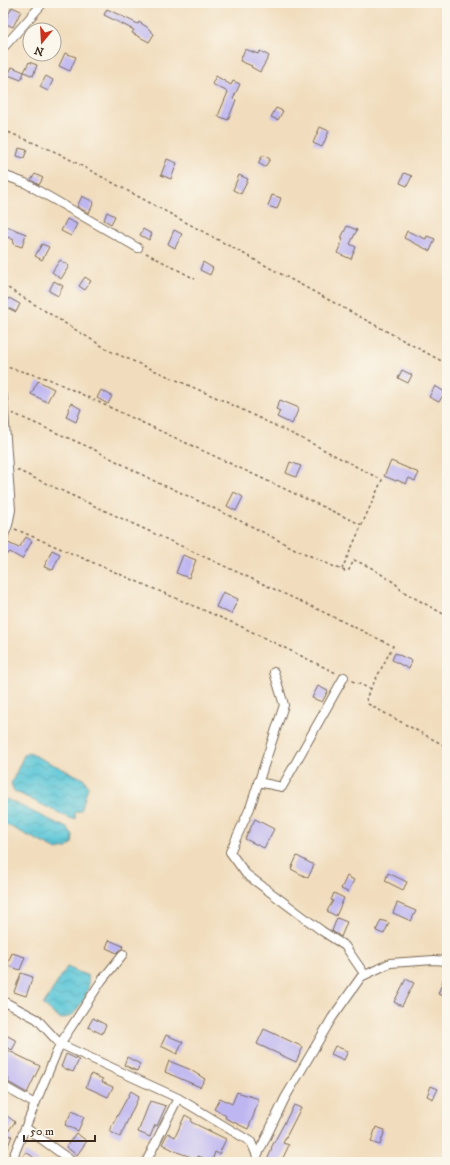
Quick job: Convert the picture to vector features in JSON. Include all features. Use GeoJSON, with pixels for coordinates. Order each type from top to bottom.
{"type":"FeatureCollection","features":[{"type":"Feature","properties":{"kind":"street"},"geometry":{"type":"LineString","coordinates":[[3,48],[43,3]]}},
{"type":"Feature","properties":{"kind":"street"},"geometry":{"type":"LineString","coordinates":[[3,175],[25,183],[138,248]]}},
{"type":"Feature","properties":{"kind":"street"},"geometry":{"type":"LineString","coordinates":[[3,397],[8,468],[6,480],[11,510],[8,525],[3,538]]}},
{"type":"Feature","properties":{"kind":"street"},"geometry":{"type":"LineString","coordinates":[[274,672],[284,705],[250,808],[230,852],[246,874],[322,931],[345,946],[365,975]]}},
{"type":"Feature","properties":{"kind":"street"},"geometry":{"type":"LineString","coordinates":[[258,782],[282,787],[344,677]]}},
{"type":"Feature","properties":{"kind":"street"},"geometry":{"type":"LineString","coordinates":[[11,1162],[60,1044],[102,980],[123,954]]}},
{"type":"Feature","properties":{"kind":"street"},"geometry":{"type":"LineString","coordinates":[[256,1159],[285,1098],[332,1018],[361,977],[390,963],[434,960],[447,961]]}},
{"type":"Feature","properties":{"kind":"street"},"geometry":{"type":"LineString","coordinates":[[3,1001],[36,1019],[60,1044],[178,1098],[251,1142],[256,1159]]}},
{"type":"Feature","properties":{"kind":"street"},"geometry":{"type":"LineString","coordinates":[[3,1086],[35,1104]]}},
{"type":"Feature","properties":{"kind":"street"},"geometry":{"type":"LineString","coordinates":[[146,1162],[178,1098]]}},
{"type":"Feature","properties":{"kind":"street"},"geometry":{"type":"LineString","coordinates":[[26,1128],[73,1162]]}},
{"type":"Feature","properties":{"kind":"path"},"geometry":{"type":"LineString","coordinates":[[3,130],[58,153],[447,364]]}},
{"type":"Feature","properties":{"kind":"path"},"geometry":{"type":"LineString","coordinates":[[138,248],[196,279]]}},
{"type":"Feature","properties":{"kind":"path"},"geometry":{"type":"LineString","coordinates":[[3,285],[110,351],[222,400],[311,443],[382,480],[342,569]]}},
{"type":"Feature","properties":{"kind":"path"},"geometry":{"type":"LineString","coordinates":[[3,366],[49,379],[362,525]]}},
{"type":"Feature","properties":{"kind":"path"},"geometry":{"type":"LineString","coordinates":[[4,418],[12,413],[22,416],[254,527],[295,549],[342,569],[349,570],[354,560],[370,567],[396,583],[402,591],[447,616]]}},
{"type":"Feature","properties":{"kind":"path"},"geometry":{"type":"LineString","coordinates":[[8,468],[15,469],[394,646],[366,698],[368,704],[447,747]]}},
{"type":"Feature","properties":{"kind":"path"},"geometry":{"type":"LineString","coordinates":[[8,525],[238,625],[371,690]]}},
{"type":"Feature","properties":{"kind":"water"},"geometry":{"type":"Polygon","coordinates":[[[29,753],[84,779],[88,787],[81,811],[75,812],[75,819],[69,818],[14,791],[11,784],[24,755],[29,753]]]}},
{"type":"Feature","properties":{"kind":"water"},"geometry":{"type":"Polygon","coordinates":[[[6,799],[67,828],[73,836],[72,844],[66,848],[57,850],[3,823],[3,800],[6,799]]]}},
{"type":"Feature","properties":{"kind":"water"},"geometry":{"type":"Polygon","coordinates":[[[67,967],[88,976],[89,982],[87,993],[72,1016],[60,1019],[43,1005],[67,967]]]}},
{"type":"Feature","properties":{"kind":"building"},"geometry":{"type":"Polygon","coordinates":[[[12,7],[21,11],[13,27],[4,23],[12,7]]]}},
{"type":"Feature","properties":{"kind":"building"},"geometry":{"type":"Polygon","coordinates":[[[107,9],[138,24],[139,22],[147,27],[154,34],[149,42],[132,33],[134,30],[104,15],[107,9]]]}},
{"type":"Feature","properties":{"kind":"building"},"geometry":{"type":"Polygon","coordinates":[[[245,49],[258,54],[260,51],[269,56],[260,72],[251,67],[252,66],[240,61],[245,49]]]}},
{"type":"Feature","properties":{"kind":"building"},"geometry":{"type":"Polygon","coordinates":[[[65,53],[76,57],[70,71],[59,66],[65,53]]]}},
{"type":"Feature","properties":{"kind":"building"},"geometry":{"type":"Polygon","coordinates":[[[29,62],[37,65],[33,76],[24,72],[29,62]]]}},
{"type":"Feature","properties":{"kind":"building"},"geometry":{"type":"Polygon","coordinates":[[[12,67],[24,72],[21,80],[8,75],[12,67]]]}},
{"type":"Feature","properties":{"kind":"building"},"geometry":{"type":"Polygon","coordinates":[[[46,76],[53,80],[48,91],[40,87],[46,76]]]}},
{"type":"Feature","properties":{"kind":"building"},"geometry":{"type":"Polygon","coordinates":[[[216,76],[231,85],[233,81],[240,84],[233,99],[236,100],[228,120],[218,116],[228,92],[212,84],[216,76]]]}},
{"type":"Feature","properties":{"kind":"building"},"geometry":{"type":"Polygon","coordinates":[[[276,108],[283,111],[278,120],[271,117],[276,108]]]}},
{"type":"Feature","properties":{"kind":"building"},"geometry":{"type":"Polygon","coordinates":[[[320,127],[329,131],[322,147],[313,143],[320,127]]]}},
{"type":"Feature","properties":{"kind":"building"},"geometry":{"type":"Polygon","coordinates":[[[19,148],[27,150],[24,158],[17,156],[19,148]]]}},
{"type":"Feature","properties":{"kind":"building"},"geometry":{"type":"Polygon","coordinates":[[[263,155],[270,159],[265,167],[258,163],[263,155]]]}},
{"type":"Feature","properties":{"kind":"building"},"geometry":{"type":"Polygon","coordinates":[[[167,159],[177,163],[171,179],[161,175],[167,159]]]}},
{"type":"Feature","properties":{"kind":"building"},"geometry":{"type":"Polygon","coordinates":[[[404,173],[412,176],[407,186],[400,183],[404,173]]]}},
{"type":"Feature","properties":{"kind":"building"},"geometry":{"type":"Polygon","coordinates":[[[35,174],[43,178],[39,185],[31,180],[35,174]]]}},
{"type":"Feature","properties":{"kind":"building"},"geometry":{"type":"Polygon","coordinates":[[[239,175],[248,179],[241,194],[233,190],[239,175]]]}},
{"type":"Feature","properties":{"kind":"building"},"geometry":{"type":"Polygon","coordinates":[[[272,195],[281,198],[277,209],[268,206],[272,195]]]}},
{"type":"Feature","properties":{"kind":"building"},"geometry":{"type":"Polygon","coordinates":[[[82,196],[94,202],[89,213],[77,207],[82,196]]]}},
{"type":"Feature","properties":{"kind":"building"},"geometry":{"type":"Polygon","coordinates":[[[107,212],[115,216],[111,224],[104,220],[107,212]]]}},
{"type":"Feature","properties":{"kind":"building"},"geometry":{"type":"Polygon","coordinates":[[[67,219],[77,224],[71,236],[61,231],[67,219]]]}},
{"type":"Feature","properties":{"kind":"building"},"geometry":{"type":"Polygon","coordinates":[[[6,226],[26,234],[22,247],[13,244],[14,240],[3,235],[6,226]]]}},
{"type":"Feature","properties":{"kind":"building"},"geometry":{"type":"Polygon","coordinates":[[[347,226],[357,230],[350,244],[356,247],[351,259],[337,253],[343,239],[341,238],[347,226]]]}},
{"type":"Feature","properties":{"kind":"building"},"geometry":{"type":"Polygon","coordinates":[[[143,229],[152,234],[149,240],[140,235],[143,229]]]}},
{"type":"Feature","properties":{"kind":"building"},"geometry":{"type":"Polygon","coordinates":[[[174,230],[182,234],[175,248],[168,244],[174,230]]]}},
{"type":"Feature","properties":{"kind":"building"},"geometry":{"type":"Polygon","coordinates":[[[407,231],[426,239],[427,236],[435,239],[430,251],[404,238],[407,231]]]}},
{"type":"Feature","properties":{"kind":"building"},"geometry":{"type":"Polygon","coordinates":[[[42,244],[49,247],[42,260],[35,256],[42,244]]]}},
{"type":"Feature","properties":{"kind":"building"},"geometry":{"type":"Polygon","coordinates":[[[60,260],[69,266],[61,279],[52,272],[60,260]]]}},
{"type":"Feature","properties":{"kind":"building"},"geometry":{"type":"Polygon","coordinates":[[[203,262],[213,268],[210,275],[200,270],[203,262]]]}},
{"type":"Feature","properties":{"kind":"building"},"geometry":{"type":"Polygon","coordinates":[[[85,277],[91,281],[85,290],[79,286],[85,277]]]}},
{"type":"Feature","properties":{"kind":"building"},"geometry":{"type":"Polygon","coordinates":[[[54,281],[63,286],[58,296],[49,291],[54,281]]]}},
{"type":"Feature","properties":{"kind":"building"},"geometry":{"type":"Polygon","coordinates":[[[9,298],[20,304],[16,312],[4,306],[9,298]]]}},
{"type":"Feature","properties":{"kind":"building"},"geometry":{"type":"Polygon","coordinates":[[[402,370],[412,375],[408,383],[398,378],[402,370]]]}},
{"type":"Feature","properties":{"kind":"building"},"geometry":{"type":"Polygon","coordinates":[[[38,381],[54,389],[47,402],[31,394],[38,381]]]}},
{"type":"Feature","properties":{"kind":"building"},"geometry":{"type":"Polygon","coordinates":[[[435,386],[445,392],[439,402],[429,397],[435,386]]]}},
{"type":"Feature","properties":{"kind":"building"},"geometry":{"type":"Polygon","coordinates":[[[101,390],[112,396],[108,404],[97,398],[101,390]]]}},
{"type":"Feature","properties":{"kind":"building"},"geometry":{"type":"Polygon","coordinates":[[[280,400],[299,408],[292,424],[277,417],[280,411],[276,409],[280,400]]]}},
{"type":"Feature","properties":{"kind":"building"},"geometry":{"type":"Polygon","coordinates":[[[71,403],[81,409],[76,422],[66,417],[71,403]]]}},
{"type":"Feature","properties":{"kind":"building"},"geometry":{"type":"Polygon","coordinates":[[[391,461],[419,473],[415,481],[409,478],[406,484],[384,476],[391,461]]]}},
{"type":"Feature","properties":{"kind":"building"},"geometry":{"type":"Polygon","coordinates":[[[290,462],[301,466],[296,477],[286,473],[290,462]]]}},
{"type":"Feature","properties":{"kind":"building"},"geometry":{"type":"Polygon","coordinates":[[[234,492],[243,497],[236,511],[227,506],[234,492]]]}},
{"type":"Feature","properties":{"kind":"building"},"geometry":{"type":"Polygon","coordinates":[[[26,537],[32,541],[22,559],[10,552],[8,554],[3,552],[3,543],[6,542],[19,548],[26,537]]]}},
{"type":"Feature","properties":{"kind":"building"},"geometry":{"type":"Polygon","coordinates":[[[52,550],[60,554],[53,570],[44,567],[52,550]]]}},
{"type":"Feature","properties":{"kind":"building"},"geometry":{"type":"Polygon","coordinates":[[[183,555],[196,560],[189,578],[176,573],[183,555]]]}},
{"type":"Feature","properties":{"kind":"building"},"geometry":{"type":"Polygon","coordinates":[[[223,592],[238,599],[231,614],[216,607],[223,592]]]}},
{"type":"Feature","properties":{"kind":"building"},"geometry":{"type":"Polygon","coordinates":[[[395,653],[412,661],[409,669],[392,660],[395,653]]]}},
{"type":"Feature","properties":{"kind":"building"},"geometry":{"type":"Polygon","coordinates":[[[318,686],[328,691],[322,702],[312,698],[318,686]]]}},
{"type":"Feature","properties":{"kind":"building"},"geometry":{"type":"Polygon","coordinates":[[[255,819],[274,829],[264,848],[245,839],[255,819]]]}},
{"type":"Feature","properties":{"kind":"building"},"geometry":{"type":"Polygon","coordinates":[[[297,856],[314,865],[308,878],[291,869],[297,856]]]}},
{"type":"Feature","properties":{"kind":"building"},"geometry":{"type":"Polygon","coordinates":[[[388,873],[407,882],[403,890],[385,881],[388,873]]]}},
{"type":"Feature","properties":{"kind":"building"},"geometry":{"type":"Polygon","coordinates":[[[347,876],[354,880],[348,892],[341,889],[347,876]]]}},
{"type":"Feature","properties":{"kind":"building"},"geometry":{"type":"Polygon","coordinates":[[[334,893],[344,898],[336,916],[327,911],[333,901],[331,900],[334,893]]]}},
{"type":"Feature","properties":{"kind":"building"},"geometry":{"type":"Polygon","coordinates":[[[397,903],[416,911],[411,921],[393,913],[397,903]]]}},
{"type":"Feature","properties":{"kind":"building"},"geometry":{"type":"Polygon","coordinates":[[[337,918],[347,922],[341,937],[332,931],[337,918]]]}},
{"type":"Feature","properties":{"kind":"building"},"geometry":{"type":"Polygon","coordinates":[[[381,920],[389,923],[384,934],[376,931],[381,920]]]}},
{"type":"Feature","properties":{"kind":"building"},"geometry":{"type":"Polygon","coordinates":[[[109,940],[123,946],[122,949],[117,953],[106,948],[109,940]]]}},
{"type":"Feature","properties":{"kind":"building"},"geometry":{"type":"Polygon","coordinates":[[[12,953],[25,957],[20,970],[7,965],[12,953]]]}},
{"type":"Feature","properties":{"kind":"building"},"geometry":{"type":"Polygon","coordinates":[[[447,972],[447,997],[438,994],[447,972]]]}},
{"type":"Feature","properties":{"kind":"building"},"geometry":{"type":"Polygon","coordinates":[[[21,973],[33,977],[26,996],[14,992],[21,973]]]}},
{"type":"Feature","properties":{"kind":"building"},"geometry":{"type":"Polygon","coordinates":[[[406,979],[414,983],[402,1006],[394,1002],[406,979]]]}},
{"type":"Feature","properties":{"kind":"building"},"geometry":{"type":"Polygon","coordinates":[[[93,1018],[106,1025],[102,1034],[88,1027],[93,1018]]]}},
{"type":"Feature","properties":{"kind":"building"},"geometry":{"type":"Polygon","coordinates":[[[264,1029],[303,1047],[296,1062],[257,1044],[264,1029]]]}},
{"type":"Feature","properties":{"kind":"building"},"geometry":{"type":"Polygon","coordinates":[[[6,1035],[17,1041],[12,1050],[3,1045],[6,1035]]]}},
{"type":"Feature","properties":{"kind":"building"},"geometry":{"type":"Polygon","coordinates":[[[166,1035],[183,1042],[177,1054],[161,1046],[166,1035]]]}},
{"type":"Feature","properties":{"kind":"building"},"geometry":{"type":"Polygon","coordinates":[[[335,1046],[348,1051],[344,1060],[331,1054],[335,1046]]]}},
{"type":"Feature","properties":{"kind":"building"},"geometry":{"type":"Polygon","coordinates":[[[7,1050],[40,1066],[27,1093],[8,1082],[9,1079],[3,1076],[3,1056],[7,1050]]]}},
{"type":"Feature","properties":{"kind":"building"},"geometry":{"type":"Polygon","coordinates":[[[66,1054],[79,1060],[73,1072],[61,1067],[66,1054]]]}},
{"type":"Feature","properties":{"kind":"building"},"geometry":{"type":"Polygon","coordinates":[[[127,1057],[140,1064],[137,1071],[124,1065],[127,1057]]]}},
{"type":"Feature","properties":{"kind":"building"},"geometry":{"type":"Polygon","coordinates":[[[169,1061],[189,1069],[205,1079],[200,1087],[165,1072],[169,1061]]]}},
{"type":"Feature","properties":{"kind":"building"},"geometry":{"type":"Polygon","coordinates":[[[91,1074],[103,1079],[102,1082],[113,1087],[108,1097],[86,1087],[91,1074]]]}},
{"type":"Feature","properties":{"kind":"building"},"geometry":{"type":"Polygon","coordinates":[[[431,1086],[438,1089],[433,1099],[427,1096],[431,1086]]]}},
{"type":"Feature","properties":{"kind":"building"},"geometry":{"type":"Polygon","coordinates":[[[131,1091],[139,1096],[120,1137],[109,1131],[131,1091]]]}},
{"type":"Feature","properties":{"kind":"building"},"geometry":{"type":"Polygon","coordinates":[[[237,1092],[259,1099],[248,1129],[225,1118],[226,1116],[214,1109],[220,1098],[232,1104],[237,1092]]]}},
{"type":"Feature","properties":{"kind":"building"},"geometry":{"type":"Polygon","coordinates":[[[150,1101],[166,1106],[150,1137],[138,1132],[150,1101]]]}},
{"type":"Feature","properties":{"kind":"building"},"geometry":{"type":"Polygon","coordinates":[[[294,1105],[301,1108],[283,1143],[289,1145],[281,1162],[266,1162],[272,1149],[271,1148],[294,1105]]]}},
{"type":"Feature","properties":{"kind":"building"},"geometry":{"type":"Polygon","coordinates":[[[72,1111],[84,1117],[78,1131],[65,1125],[72,1111]]]}},
{"type":"Feature","properties":{"kind":"building"},"geometry":{"type":"Polygon","coordinates":[[[3,1113],[15,1122],[6,1134],[12,1136],[3,1158],[3,1113]]]}},
{"type":"Feature","properties":{"kind":"building"},"geometry":{"type":"Polygon","coordinates":[[[185,1115],[192,1119],[191,1122],[226,1139],[219,1154],[215,1152],[212,1161],[198,1156],[197,1159],[177,1152],[162,1144],[168,1133],[175,1137],[185,1115]]]}},
{"type":"Feature","properties":{"kind":"building"},"geometry":{"type":"Polygon","coordinates":[[[376,1127],[385,1130],[380,1145],[371,1142],[376,1127]]]}},
{"type":"Feature","properties":{"kind":"building"},"geometry":{"type":"Polygon","coordinates":[[[76,1133],[87,1141],[77,1155],[66,1147],[76,1133]]]}},
{"type":"Feature","properties":{"kind":"building"},"geometry":{"type":"Polygon","coordinates":[[[26,1152],[40,1162],[28,1162],[22,1157],[26,1152]]]}}]}
